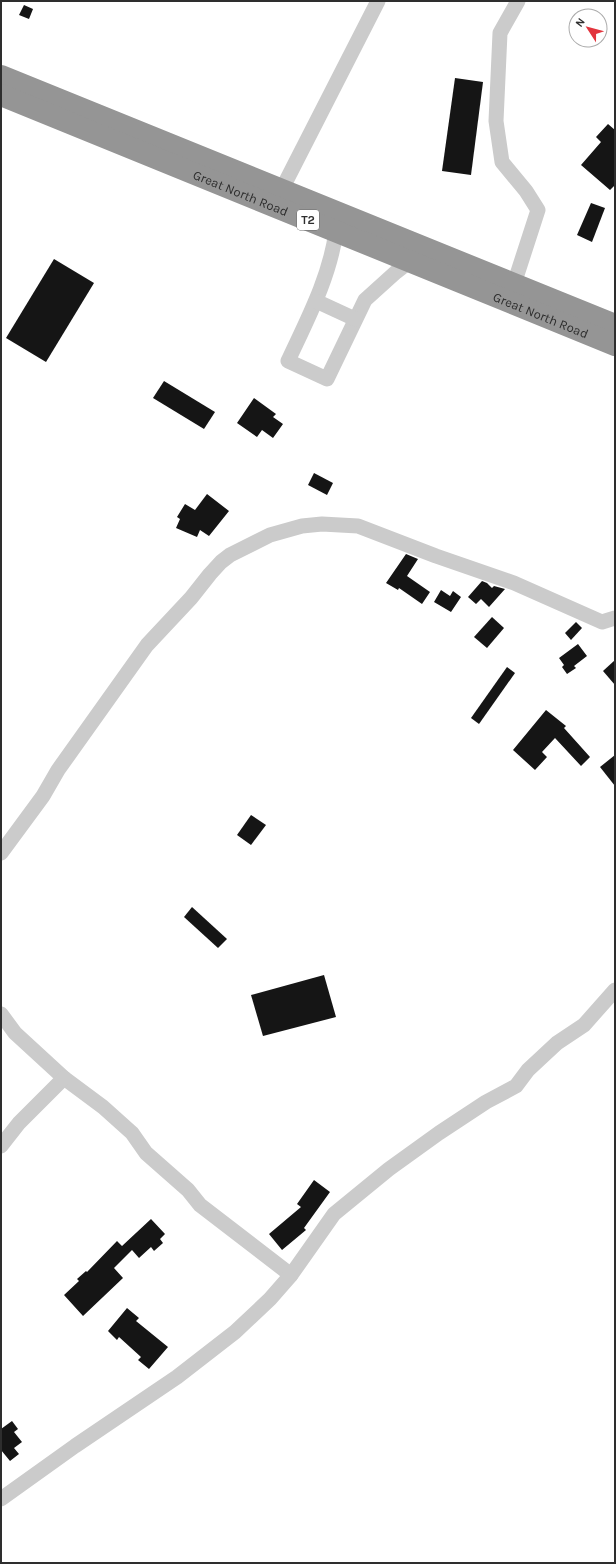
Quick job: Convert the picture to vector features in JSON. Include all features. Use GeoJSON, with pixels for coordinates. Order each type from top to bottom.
{"type":"FeatureCollection","features":[{"type":"Feature","properties":{"kind":"highway","name":"Great North Road"},"geometry":{"type":"LineString","coordinates":[[1,76],[282,189],[513,293],[615,345]]}},
{"type":"Feature","properties":{"kind":"highway","name":"Great North Road"},"geometry":{"type":"LineString","coordinates":[[1,95],[410,262],[615,325]]}},
{"type":"Feature","properties":{"kind":"street"},"geometry":{"type":"LineString","coordinates":[[282,189],[378,1]]}},
{"type":"Feature","properties":{"kind":"street"},"geometry":{"type":"LineString","coordinates":[[513,293],[538,210],[502,162],[496,121],[500,33],[518,1]]}},
{"type":"Feature","properties":{"kind":"street"},"geometry":{"type":"LineString","coordinates":[[336,231],[334,247],[316,301],[288,361],[327,379],[365,300],[396,272],[410,262]]}},
{"type":"Feature","properties":{"kind":"street"},"geometry":{"type":"LineString","coordinates":[[316,301],[355,319]]}},
{"type":"Feature","properties":{"kind":"street"},"geometry":{"type":"LineString","coordinates":[[1,852],[43,796],[58,770],[147,645],[191,598],[221,562],[236,552],[270,535],[302,526],[322,524],[358,526],[436,556],[514,583],[602,622],[615,618]]}},
{"type":"Feature","properties":{"kind":"street"},"geometry":{"type":"LineString","coordinates":[[1,1499],[205,1356],[270,1299],[291,1275],[334,1214],[389,1169],[439,1133],[486,1102],[516,1086],[528,1070],[557,1043],[584,1025],[615,990]]}},
{"type":"Feature","properties":{"kind":"street"},"geometry":{"type":"LineString","coordinates":[[1,1014],[16,1033],[64,1078],[103,1106],[132,1133],[146,1153],[188,1190],[200,1205],[212,1216],[291,1275]]}},
{"type":"Feature","properties":{"kind":"street"},"geometry":{"type":"LineString","coordinates":[[1,1146],[19,1123],[64,1078]]}},
{"type":"Feature","properties":{"kind":"building"},"geometry":{"type":"Polygon","coordinates":[[[24,5],[33,9],[29,19],[19,15],[24,5]]]}},
{"type":"Feature","properties":{"kind":"building"},"geometry":{"type":"Polygon","coordinates":[[[455,78],[483,82],[471,175],[442,171],[455,78]]]}},
{"type":"Feature","properties":{"kind":"building"},"geometry":{"type":"Polygon","coordinates":[[[608,124],[615,130],[615,185],[610,190],[581,165],[601,142],[596,137],[608,124]]]}},
{"type":"Feature","properties":{"kind":"building"},"geometry":{"type":"Polygon","coordinates":[[[591,203],[605,208],[592,242],[577,235],[591,203]]]}},
{"type":"Feature","properties":{"kind":"building"},"geometry":{"type":"Polygon","coordinates":[[[54,259],[94,283],[46,362],[6,338],[54,259]]]}},
{"type":"Feature","properties":{"kind":"building"},"geometry":{"type":"Polygon","coordinates":[[[164,381],[215,412],[204,429],[153,398],[164,381]]]}},
{"type":"Feature","properties":{"kind":"building"},"geometry":{"type":"Polygon","coordinates":[[[254,398],[276,414],[273,417],[283,424],[273,438],[262,430],[257,437],[237,423],[254,398]]]}},
{"type":"Feature","properties":{"kind":"building"},"geometry":{"type":"Polygon","coordinates":[[[314,473],[333,483],[327,495],[308,485],[314,473]]]}},
{"type":"Feature","properties":{"kind":"building"},"geometry":{"type":"Polygon","coordinates":[[[207,494],[229,511],[209,536],[200,530],[197,537],[176,528],[180,519],[177,517],[185,504],[195,510],[207,494]]]}},
{"type":"Feature","properties":{"kind":"building"},"geometry":{"type":"Polygon","coordinates":[[[406,554],[418,559],[407,576],[430,592],[422,604],[399,588],[398,590],[386,583],[406,554]]]}},
{"type":"Feature","properties":{"kind":"building"},"geometry":{"type":"Polygon","coordinates":[[[482,581],[487,583],[492,588],[494,586],[505,589],[489,607],[481,599],[476,604],[468,597],[482,581]]]}},
{"type":"Feature","properties":{"kind":"building"},"geometry":{"type":"Polygon","coordinates":[[[441,590],[450,596],[453,591],[461,597],[451,612],[434,602],[441,590]]]}},
{"type":"Feature","properties":{"kind":"building"},"geometry":{"type":"Polygon","coordinates":[[[492,617],[504,628],[487,648],[474,637],[492,617]]]}},
{"type":"Feature","properties":{"kind":"building"},"geometry":{"type":"Polygon","coordinates":[[[576,622],[582,628],[571,640],[565,633],[576,622]]]}},
{"type":"Feature","properties":{"kind":"building"},"geometry":{"type":"Polygon","coordinates":[[[578,644],[587,656],[574,666],[576,668],[567,674],[562,667],[564,665],[559,658],[578,644]]]}},
{"type":"Feature","properties":{"kind":"building"},"geometry":{"type":"Polygon","coordinates":[[[615,660],[615,685],[603,671],[615,660]]]}},
{"type":"Feature","properties":{"kind":"building"},"geometry":{"type":"Polygon","coordinates":[[[507,667],[515,673],[479,724],[471,718],[507,667]]]}},
{"type":"Feature","properties":{"kind":"building"},"geometry":{"type":"Polygon","coordinates":[[[546,710],[566,726],[564,728],[590,757],[581,766],[555,738],[542,752],[547,757],[535,770],[513,750],[546,710]]]}},
{"type":"Feature","properties":{"kind":"building"},"geometry":{"type":"Polygon","coordinates":[[[615,755],[615,786],[600,767],[615,755]]]}},
{"type":"Feature","properties":{"kind":"building"},"geometry":{"type":"Polygon","coordinates":[[[251,815],[266,825],[251,845],[237,835],[251,815]]]}},
{"type":"Feature","properties":{"kind":"building"},"geometry":{"type":"Polygon","coordinates":[[[192,907],[227,939],[218,948],[184,917],[192,907]]]}},
{"type":"Feature","properties":{"kind":"building"},"geometry":{"type":"Polygon","coordinates":[[[324,975],[336,1017],[263,1036],[251,995],[324,975]]]}},
{"type":"Feature","properties":{"kind":"building"},"geometry":{"type":"Polygon","coordinates":[[[314,1180],[330,1192],[304,1228],[306,1230],[282,1250],[269,1234],[301,1207],[297,1204],[314,1180]]]}},
{"type":"Feature","properties":{"kind":"building"},"geometry":{"type":"Polygon","coordinates":[[[151,1219],[165,1234],[160,1239],[163,1243],[154,1251],[151,1247],[139,1258],[132,1250],[114,1268],[123,1278],[83,1316],[64,1295],[79,1281],[77,1279],[86,1271],[87,1272],[117,1241],[122,1246],[151,1219]]]}},
{"type":"Feature","properties":{"kind":"building"},"geometry":{"type":"Polygon","coordinates":[[[127,1308],[139,1318],[136,1321],[168,1347],[149,1369],[138,1360],[141,1357],[119,1337],[117,1340],[108,1331],[127,1308]]]}},
{"type":"Feature","properties":{"kind":"building"},"geometry":{"type":"Polygon","coordinates":[[[12,1421],[18,1429],[14,1432],[22,1442],[14,1448],[19,1454],[10,1461],[1,1450],[1,1429],[12,1421]]]}}]}
